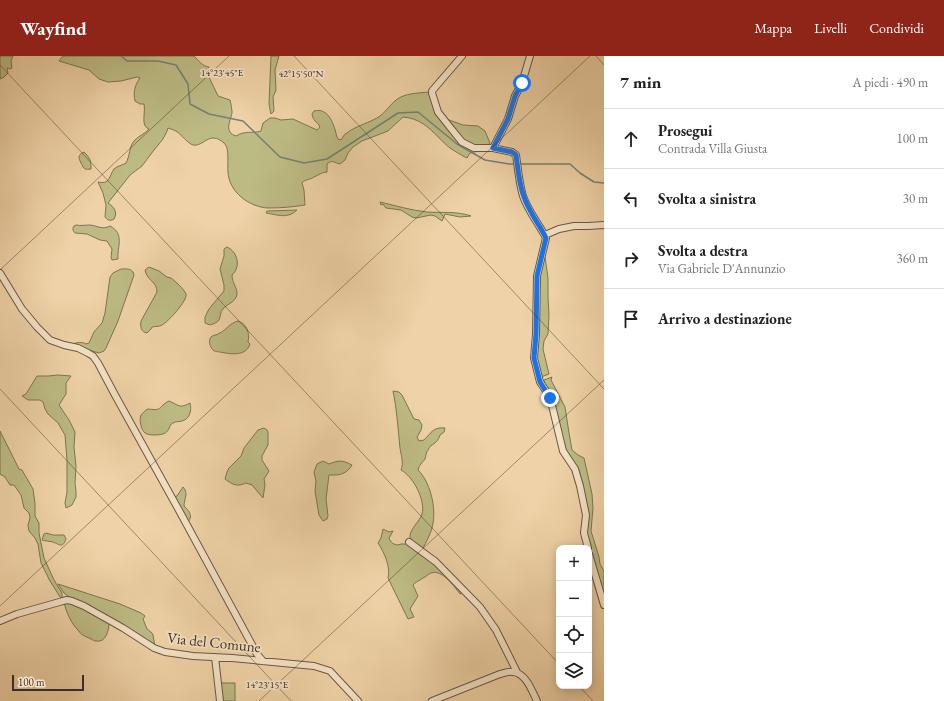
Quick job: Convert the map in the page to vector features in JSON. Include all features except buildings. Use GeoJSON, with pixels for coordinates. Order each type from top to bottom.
{"type":"FeatureCollection","features":[{"type":"Feature","properties":{"kind":"street"},"geometry":{"type":"LineString","coordinates":[[462,56],[432,91],[438,112],[462,142],[474,148],[493,148],[512,152],[516,155],[523,196],[528,208],[546,238],[537,276],[534,358],[540,382],[550,398],[563,451],[575,469],[586,515],[584,533],[587,545]]}},
{"type":"Feature","properties":{"kind":"street"},"geometry":{"type":"LineString","coordinates":[[493,148],[508,119],[515,96],[522,83],[530,56]]}},
{"type":"Feature","properties":{"kind":"street"},"geometry":{"type":"LineString","coordinates":[[544,235],[559,229],[574,226],[604,225]]}},
{"type":"Feature","properties":{"kind":"street"},"geometry":{"type":"LineString","coordinates":[[0,273],[22,309],[50,340],[83,350],[93,356],[98,363],[249,640],[263,661]]}},
{"type":"Feature","properties":{"kind":"street"},"geometry":{"type":"LineString","coordinates":[[409,542],[436,562],[480,607],[496,630],[517,672]]}},
{"type":"Feature","properties":{"kind":"street"},"geometry":{"type":"LineString","coordinates":[[592,564],[604,605]]}},
{"type":"Feature","properties":{"kind":"street","name":"Via del Comune"},"geometry":{"type":"LineString","coordinates":[[0,621],[17,614],[67,600],[72,601],[123,628],[154,648],[165,652],[323,668],[330,671],[358,701]]}},
{"type":"Feature","properties":{"kind":"street"},"geometry":{"type":"LineString","coordinates":[[215,657],[220,701]]}},
{"type":"Feature","properties":{"kind":"street"},"geometry":{"type":"LineString","coordinates":[[432,701],[500,674],[512,671],[522,675],[537,701]]}},
{"type":"Feature","properties":{"kind":"shaded area"},"geometry":{"type":"Polygon","coordinates":[[[0,56],[13,56],[11,61],[12,68],[7,68],[8,73],[0,79],[0,56]]]}},
{"type":"Feature","properties":{"kind":"shaded area"},"geometry":{"type":"Polygon","coordinates":[[[63,56],[194,56],[202,64],[209,67],[208,75],[218,96],[230,100],[232,113],[229,129],[232,134],[236,136],[243,133],[261,131],[263,123],[270,118],[281,120],[293,119],[317,130],[320,127],[313,118],[312,114],[314,111],[319,110],[327,114],[330,118],[338,139],[341,140],[345,134],[351,130],[380,116],[401,97],[411,94],[431,92],[441,115],[449,120],[463,125],[478,126],[485,131],[490,143],[479,151],[470,153],[467,158],[450,148],[424,124],[411,118],[403,117],[388,131],[362,141],[353,147],[345,160],[340,164],[332,162],[329,163],[327,164],[327,172],[303,182],[305,205],[268,208],[254,205],[236,192],[229,179],[226,145],[219,139],[210,138],[200,144],[193,145],[176,131],[168,128],[163,139],[142,166],[130,175],[108,203],[114,208],[115,212],[114,219],[110,220],[105,217],[106,205],[98,182],[102,183],[107,181],[114,169],[126,163],[132,143],[149,129],[146,127],[144,122],[144,104],[140,104],[135,101],[135,88],[140,78],[137,77],[121,81],[108,82],[99,79],[89,70],[59,61],[63,56]]]}},
{"type":"Feature","properties":{"kind":"shaded area"},"geometry":{"type":"Polygon","coordinates":[[[271,56],[279,56],[275,70],[276,90],[273,97],[274,111],[271,114],[269,104],[271,56]]]}},
{"type":"Feature","properties":{"kind":"shaded area"},"geometry":{"type":"Polygon","coordinates":[[[84,152],[90,159],[91,169],[84,168],[80,161],[80,155],[84,152]]]}},
{"type":"Feature","properties":{"kind":"shaded area"},"geometry":{"type":"Polygon","coordinates":[[[380,202],[427,212],[466,214],[471,216],[460,217],[445,214],[442,221],[431,215],[416,218],[401,210],[386,208],[383,204],[381,205],[380,202]]]}},
{"type":"Feature","properties":{"kind":"shaded area"},"geometry":{"type":"Polygon","coordinates":[[[297,210],[290,215],[266,213],[267,211],[297,210]]]}},
{"type":"Feature","properties":{"kind":"shaded area"},"geometry":{"type":"Polygon","coordinates":[[[76,225],[90,225],[102,228],[110,226],[115,229],[119,237],[118,259],[112,260],[112,249],[107,241],[100,240],[87,234],[75,233],[73,229],[76,225]]]}},
{"type":"Feature","properties":{"kind":"shaded area"},"geometry":{"type":"Polygon","coordinates":[[[546,245],[545,257],[548,278],[549,315],[548,334],[544,341],[543,349],[549,374],[541,377],[536,365],[538,279],[546,245]]]}},
{"type":"Feature","properties":{"kind":"shaded area"},"geometry":{"type":"Polygon","coordinates":[[[227,247],[234,252],[237,260],[237,268],[232,275],[237,296],[222,310],[220,319],[210,325],[205,323],[205,317],[209,309],[224,291],[220,269],[224,256],[224,249],[227,247]]]}},
{"type":"Feature","properties":{"kind":"shaded area"},"geometry":{"type":"Polygon","coordinates":[[[149,267],[171,278],[186,294],[186,297],[181,306],[169,320],[161,326],[152,327],[147,333],[143,332],[141,329],[141,321],[157,292],[157,288],[146,274],[145,270],[149,267]]]}},
{"type":"Feature","properties":{"kind":"shaded area"},"geometry":{"type":"Polygon","coordinates":[[[121,269],[131,270],[134,275],[118,321],[106,348],[104,351],[99,353],[92,351],[76,351],[73,344],[89,343],[94,332],[102,323],[105,313],[110,277],[113,273],[121,269]]]}},
{"type":"Feature","properties":{"kind":"shaded area"},"geometry":{"type":"Polygon","coordinates":[[[238,321],[244,324],[247,329],[249,335],[248,342],[250,344],[248,348],[237,354],[214,351],[210,344],[211,337],[238,321]]]}},
{"type":"Feature","properties":{"kind":"shaded area"},"geometry":{"type":"Polygon","coordinates":[[[37,376],[71,376],[66,383],[66,394],[59,405],[75,432],[74,447],[76,466],[76,497],[72,505],[66,508],[67,460],[65,435],[58,423],[48,414],[43,402],[40,400],[28,400],[22,396],[26,394],[37,376]]]}},
{"type":"Feature","properties":{"kind":"shaded area"},"geometry":{"type":"Polygon","coordinates":[[[552,377],[551,380],[565,407],[572,450],[584,458],[592,494],[593,508],[591,531],[600,564],[604,571],[604,597],[592,556],[592,545],[589,545],[586,535],[586,501],[582,483],[575,466],[566,454],[544,380],[552,377]]]}},
{"type":"Feature","properties":{"kind":"shaded area"},"geometry":{"type":"Polygon","coordinates":[[[393,391],[399,392],[402,395],[414,419],[419,420],[422,425],[417,437],[419,441],[424,440],[435,429],[445,428],[444,432],[440,435],[437,441],[429,448],[425,459],[418,470],[429,488],[434,509],[433,523],[429,537],[422,550],[416,546],[410,538],[410,533],[422,514],[423,509],[418,489],[406,473],[401,470],[402,459],[393,391]]]}},
{"type":"Feature","properties":{"kind":"shaded area"},"geometry":{"type":"Polygon","coordinates":[[[169,401],[181,406],[190,403],[191,408],[189,416],[185,420],[171,424],[166,433],[151,435],[145,433],[142,430],[140,420],[141,415],[148,409],[159,409],[169,401]]]}},
{"type":"Feature","properties":{"kind":"shaded area"},"geometry":{"type":"Polygon","coordinates":[[[264,428],[268,432],[268,445],[262,456],[262,460],[269,471],[264,479],[265,485],[263,498],[252,485],[246,483],[235,485],[225,479],[229,468],[241,456],[244,448],[258,430],[264,428]]]}},
{"type":"Feature","properties":{"kind":"shaded area"},"geometry":{"type":"Polygon","coordinates":[[[0,431],[19,469],[22,470],[33,489],[35,516],[39,523],[39,533],[44,558],[62,593],[62,600],[41,563],[38,544],[29,531],[29,513],[24,508],[21,495],[14,485],[10,485],[5,477],[0,474],[0,431]]]}},
{"type":"Feature","properties":{"kind":"shaded area"},"geometry":{"type":"Polygon","coordinates":[[[323,461],[329,464],[343,461],[352,465],[343,473],[338,475],[329,475],[326,499],[328,516],[327,519],[323,521],[319,515],[315,491],[316,481],[314,472],[317,464],[323,461]]]}},
{"type":"Feature","properties":{"kind":"shaded area"},"geometry":{"type":"Polygon","coordinates":[[[183,487],[186,492],[184,506],[189,512],[190,516],[187,523],[173,498],[177,496],[183,487]]]}},
{"type":"Feature","properties":{"kind":"shaded area"},"geometry":{"type":"Polygon","coordinates":[[[383,529],[389,532],[393,531],[389,538],[392,543],[398,545],[406,544],[421,553],[433,563],[462,593],[460,594],[451,583],[439,573],[430,573],[413,585],[418,596],[410,609],[414,617],[408,619],[388,578],[388,564],[378,543],[383,529]]]}},
{"type":"Feature","properties":{"kind":"shaded area"},"geometry":{"type":"Polygon","coordinates":[[[46,533],[53,535],[64,535],[66,539],[64,544],[61,545],[42,540],[44,534],[46,533]]]}},
{"type":"Feature","properties":{"kind":"shaded area"},"geometry":{"type":"Polygon","coordinates":[[[58,584],[120,604],[141,613],[145,616],[143,619],[147,629],[153,635],[155,647],[72,599],[64,593],[58,584]]]}},
{"type":"Feature","properties":{"kind":"shaded area"},"geometry":{"type":"Polygon","coordinates":[[[64,602],[82,607],[109,623],[108,632],[105,638],[95,641],[81,634],[71,621],[64,602]]]}},
{"type":"Feature","properties":{"kind":"shaded area"},"geometry":{"type":"Polygon","coordinates":[[[220,683],[235,683],[235,701],[222,701],[220,683]]]}},
{"type":"Feature","properties":{"kind":"waterway"},"geometry":{"type":"LineString","coordinates":[[121,56],[127,61],[158,61],[176,65],[188,84],[190,104],[209,114],[243,121],[280,157],[304,163],[327,159],[398,113],[418,112],[457,144],[485,160],[516,164]]}},
{"type":"Feature","properties":{"kind":"waterway"},"geometry":{"type":"LineString","coordinates":[[520,164],[570,164],[594,182],[604,183]]}},
{"type":"Feature","properties":{"kind":"route"},"geometry":{"type":"LineString","coordinates":[[522,83],[515,96],[508,119],[493,148],[512,152],[516,155],[523,196],[528,208],[539,224],[546,238],[537,276],[534,358],[540,382],[550,398]]}}]}
